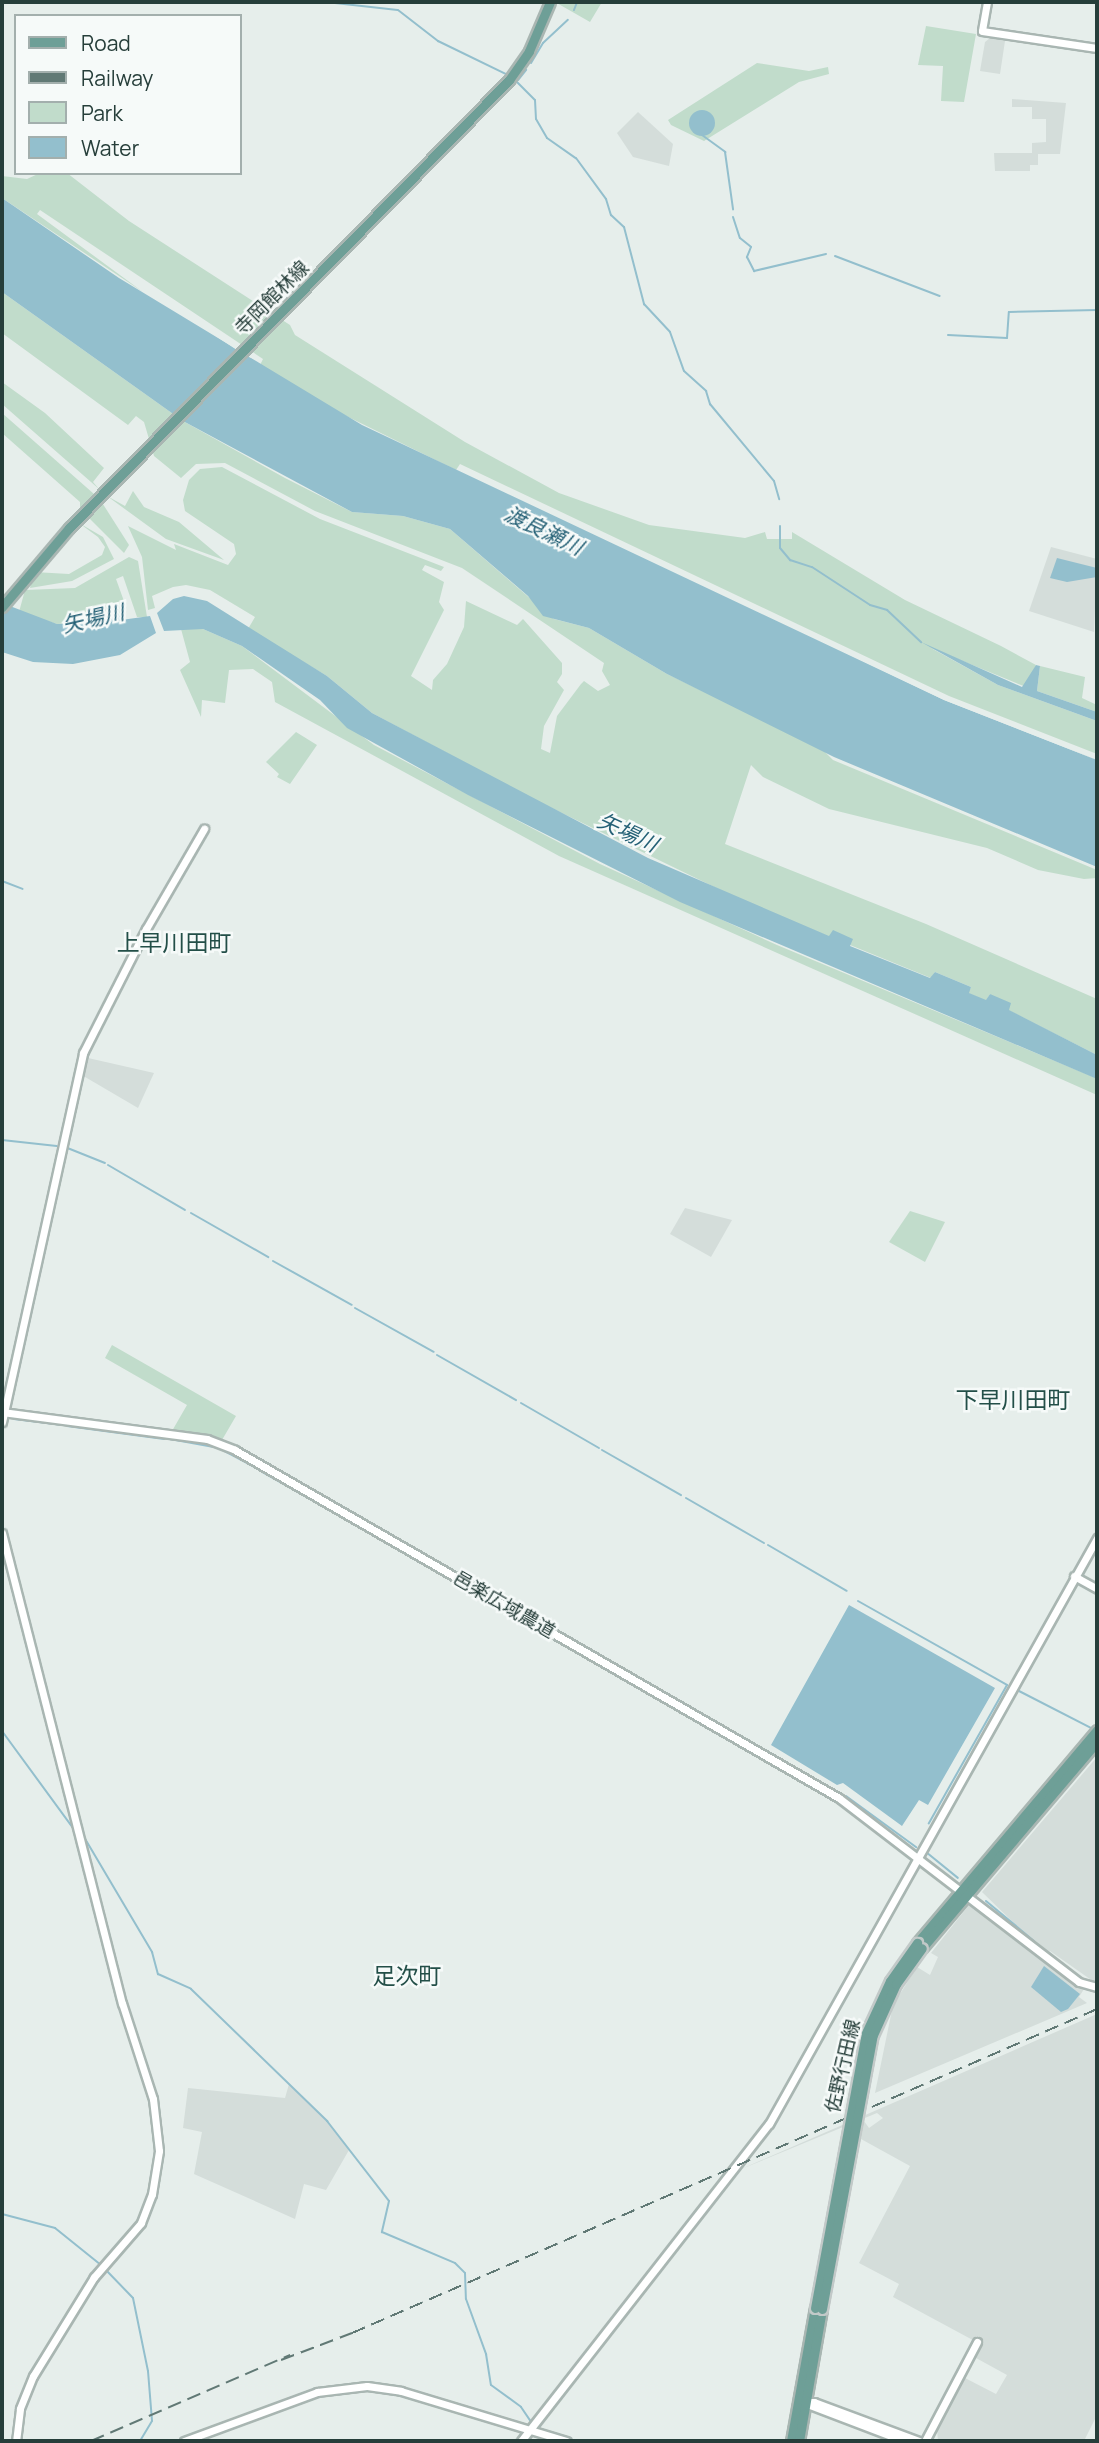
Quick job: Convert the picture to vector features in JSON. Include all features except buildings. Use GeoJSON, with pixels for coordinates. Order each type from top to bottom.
{"type":"FeatureCollection","features":[{"type":"Feature","properties":{"kind":"main road","name":"寺岡館林線"},"geometry":{"type":"LineString","coordinates":[[2,607],[22,581],[103,493],[512,76],[551,2]]}},
{"type":"Feature","properties":{"kind":"main road","name":"佐野行田線"},"geometry":{"type":"LineString","coordinates":[[791,2441],[802,2402],[866,2033],[890,1981],[1097,1730]]}},
{"type":"Feature","properties":{"kind":"main road","name":"佐野行田線"},"geometry":{"type":"LineString","coordinates":[[964,1893],[1097,1742]]}},
{"type":"Feature","properties":{"kind":"main road","name":"佐野行田線"},"geometry":{"type":"LineString","coordinates":[[799,2441],[802,2402]]}},
{"type":"Feature","properties":{"kind":"street"},"geometry":{"type":"LineString","coordinates":[[987,2],[982,30],[1097,48]]}},
{"type":"Feature","properties":{"kind":"street"},"geometry":{"type":"LineString","coordinates":[[2,1422],[83,1053],[134,951],[204,829]]}},
{"type":"Feature","properties":{"kind":"street","name":"邑楽広域農道"},"geometry":{"type":"LineString","coordinates":[[3,1412],[207,1439],[235,1450],[839,1798],[1079,1982],[1097,1987]]}},
{"type":"Feature","properties":{"kind":"street"},"geometry":{"type":"LineString","coordinates":[[2,1533],[122,2003],[153,2099],[159,2139],[156,2180],[141,2223],[82,2294],[33,2375],[20,2409],[16,2441]]}},
{"type":"Feature","properties":{"kind":"street"},"geometry":{"type":"LineString","coordinates":[[521,2441],[752,2148],[919,1857],[1097,1538]]}},
{"type":"Feature","properties":{"kind":"street"},"geometry":{"type":"LineString","coordinates":[[1074,1576],[1097,1588]]}},
{"type":"Feature","properties":{"kind":"street"},"geometry":{"type":"LineString","coordinates":[[925,2441],[976,2342]]}},
{"type":"Feature","properties":{"kind":"street"},"geometry":{"type":"LineString","coordinates":[[184,2441],[317,2392],[345,2386],[401,2391],[567,2441]]}},
{"type":"Feature","properties":{"kind":"street"},"geometry":{"type":"LineString","coordinates":[[802,2402],[904,2441]]}},
{"type":"Feature","properties":{"kind":"street"},"geometry":{"type":"LineString","coordinates":[[802,2402],[824,2405],[919,2441]]}},
{"type":"Feature","properties":{"kind":"shaded area"},"geometry":{"type":"Polygon","coordinates":[[[990,38],[1005,41],[1000,74],[980,71],[985,42],[990,38]]]}},
{"type":"Feature","properties":{"kind":"shaded area"},"geometry":{"type":"Polygon","coordinates":[[[1012,99],[1066,103],[1060,154],[1038,154],[1038,165],[1030,165],[1030,171],[995,171],[994,153],[1032,153],[1032,143],[1046,142],[1046,119],[1032,119],[1032,107],[1012,107],[1012,99]]]}},
{"type":"Feature","properties":{"kind":"shaded area"},"geometry":{"type":"Polygon","coordinates":[[[638,112],[673,144],[669,166],[633,157],[617,133],[638,112]]]}},
{"type":"Feature","properties":{"kind":"shaded area"},"geometry":{"type":"Polygon","coordinates":[[[1051,547],[1097,559],[1094,632],[1029,611],[1051,547]]]}},
{"type":"Feature","properties":{"kind":"shaded area"},"geometry":{"type":"Polygon","coordinates":[[[88,1058],[154,1073],[138,1108],[80,1074],[88,1058]]]}},
{"type":"Feature","properties":{"kind":"shaded area"},"geometry":{"type":"Polygon","coordinates":[[[685,1208],[732,1220],[711,1257],[670,1234],[685,1208]]]}},
{"type":"Feature","properties":{"kind":"shaded area"},"geometry":{"type":"Polygon","coordinates":[[[1097,1757],[1097,1984],[1050,1951],[1047,1955],[982,1892],[1097,1757]]]}},
{"type":"Feature","properties":{"kind":"shaded area"},"geometry":{"type":"Polygon","coordinates":[[[969,1905],[1084,1989],[1079,1997],[1087,2003],[875,2093],[893,2005],[917,1967],[930,1975],[938,1957],[931,1953],[969,1905]]]}},
{"type":"Feature","properties":{"kind":"shaded area"},"geometry":{"type":"Polygon","coordinates":[[[1097,2014],[1097,2415],[1084,2441],[938,2441],[937,2430],[965,2378],[996,2394],[1007,2375],[976,2358],[982,2345],[893,2297],[899,2284],[859,2263],[910,2166],[861,2139],[864,2121],[869,2128],[883,2118],[877,2113],[739,2170],[1097,2014]]]}},
{"type":"Feature","properties":{"kind":"shaded area"},"geometry":{"type":"Polygon","coordinates":[[[289,2084],[328,2121],[349,2150],[326,2190],[304,2184],[295,2219],[194,2174],[202,2132],[183,2128],[188,2088],[285,2098],[289,2084]]]}},
{"type":"Feature","properties":{"kind":"green space"},"geometry":{"type":"Polygon","coordinates":[[[555,2],[602,2],[590,22],[555,2]]]}},
{"type":"Feature","properties":{"kind":"green space"},"geometry":{"type":"Polygon","coordinates":[[[926,26],[976,34],[964,102],[941,101],[943,66],[918,65],[926,26]]]}},
{"type":"Feature","properties":{"kind":"green space"},"geometry":{"type":"Polygon","coordinates":[[[757,63],[809,71],[828,67],[829,74],[799,82],[704,141],[671,125],[668,120],[757,63]]]}},
{"type":"Feature","properties":{"kind":"green space"},"geometry":{"type":"Polygon","coordinates":[[[36,175],[70,175],[129,221],[290,325],[295,335],[465,442],[559,493],[649,525],[745,538],[765,532],[767,539],[792,539],[792,532],[905,600],[1036,665],[1026,687],[931,648],[998,685],[1097,721],[1097,754],[949,696],[460,464],[456,470],[332,409],[260,365],[263,359],[40,210],[37,214],[143,292],[2,198],[2,176],[27,179],[36,175]]]}},
{"type":"Feature","properties":{"kind":"green space"},"geometry":{"type":"Polygon","coordinates":[[[2,292],[183,421],[285,478],[352,512],[403,516],[450,529],[554,619],[589,628],[667,674],[821,748],[833,760],[1097,870],[1097,878],[1084,879],[1038,870],[987,848],[829,809],[763,777],[751,765],[725,844],[926,924],[1097,999],[1097,1055],[1008,1010],[990,994],[986,1001],[968,993],[971,987],[935,972],[931,978],[850,945],[833,931],[830,937],[739,899],[531,798],[372,713],[327,676],[248,629],[255,617],[210,590],[186,585],[173,587],[152,596],[155,608],[148,610],[142,557],[128,526],[176,550],[174,544],[228,565],[236,554],[234,544],[185,511],[183,500],[189,480],[200,469],[222,467],[320,519],[444,567],[441,571],[425,565],[422,570],[444,582],[439,602],[444,610],[411,676],[432,690],[433,680],[447,664],[464,627],[466,601],[517,625],[523,619],[562,663],[562,674],[557,682],[564,690],[544,726],[541,749],[550,753],[557,716],[584,681],[598,691],[610,685],[602,671],[604,663],[462,568],[315,511],[225,463],[196,464],[181,478],[154,456],[144,422],[136,416],[128,425],[2,333],[2,292]]]}},
{"type":"Feature","properties":{"kind":"green space"},"geometry":{"type":"Polygon","coordinates":[[[2,382],[45,413],[104,468],[93,482],[99,489],[2,404],[2,382]]]}},
{"type":"Feature","properties":{"kind":"green space"},"geometry":{"type":"Polygon","coordinates":[[[2,413],[94,494],[80,509],[80,502],[2,433],[2,413]]]}},
{"type":"Feature","properties":{"kind":"green space"},"geometry":{"type":"Polygon","coordinates":[[[133,491],[144,507],[179,522],[224,560],[166,539],[107,496],[125,506],[133,491]]]}},
{"type":"Feature","properties":{"kind":"green space"},"geometry":{"type":"Polygon","coordinates":[[[101,501],[129,545],[124,553],[86,515],[101,501]]]}},
{"type":"Feature","properties":{"kind":"green space"},"geometry":{"type":"Polygon","coordinates":[[[79,523],[103,537],[114,559],[72,581],[30,588],[34,572],[69,574],[102,555],[105,547],[98,537],[79,523]]]}},
{"type":"Feature","properties":{"kind":"green space"},"geometry":{"type":"Polygon","coordinates":[[[129,557],[138,561],[147,617],[137,617],[123,576],[116,579],[125,604],[119,614],[100,621],[57,624],[19,612],[25,590],[75,588],[129,557]]]}},
{"type":"Feature","properties":{"kind":"green space"},"geometry":{"type":"Polygon","coordinates":[[[181,629],[203,629],[242,646],[374,745],[600,864],[777,945],[1091,1076],[1097,1079],[1097,1095],[559,856],[275,702],[272,682],[253,669],[229,670],[225,703],[202,700],[201,717],[180,670],[190,662],[181,629]]]}},
{"type":"Feature","properties":{"kind":"green space"},"geometry":{"type":"Polygon","coordinates":[[[1040,666],[1085,677],[1082,698],[1097,705],[1097,712],[1037,691],[1040,666]]]}},
{"type":"Feature","properties":{"kind":"green space"},"geometry":{"type":"Polygon","coordinates":[[[296,732],[317,745],[290,784],[277,777],[279,774],[266,762],[296,732]]]}},
{"type":"Feature","properties":{"kind":"green space"},"geometry":{"type":"Polygon","coordinates":[[[910,1211],[945,1222],[925,1262],[889,1242],[910,1211]]]}},
{"type":"Feature","properties":{"kind":"green space"},"geometry":{"type":"Polygon","coordinates":[[[112,1345],[236,1416],[222,1440],[172,1431],[187,1405],[105,1358],[112,1345]]]}},
{"type":"Feature","properties":{"kind":"water"},"geometry":{"type":"Polygon","coordinates":[[[702,110],[711,114],[715,123],[711,132],[702,136],[693,132],[689,123],[693,114],[702,110]]]}},
{"type":"Feature","properties":{"kind":"water","name":"渡良瀬川"},"geometry":{"type":"Polygon","coordinates":[[[2,198],[119,278],[362,425],[944,700],[1097,760],[1097,867],[834,757],[667,674],[589,628],[543,616],[528,596],[450,529],[403,516],[352,512],[183,421],[2,292],[2,198]]]}},
{"type":"Feature","properties":{"kind":"water"},"geometry":{"type":"Polygon","coordinates":[[[1057,558],[1097,568],[1097,577],[1067,582],[1050,578],[1057,558]]]}},
{"type":"Feature","properties":{"kind":"water"},"geometry":{"type":"Polygon","coordinates":[[[184,596],[207,601],[327,676],[372,713],[648,858],[829,936],[833,930],[853,939],[850,946],[930,978],[935,972],[971,987],[969,993],[986,1000],[990,994],[1011,1003],[1009,1010],[1097,1055],[1097,1079],[680,902],[468,795],[347,728],[320,700],[242,646],[203,629],[164,631],[157,613],[173,599],[184,596]]]}},
{"type":"Feature","properties":{"kind":"water"},"geometry":{"type":"Polygon","coordinates":[[[2,603],[57,624],[85,623],[119,614],[121,620],[150,616],[156,633],[120,655],[73,664],[33,662],[2,652],[2,603]]]}},
{"type":"Feature","properties":{"kind":"water"},"geometry":{"type":"Polygon","coordinates":[[[921,642],[1022,687],[1036,665],[1040,666],[1037,691],[1097,712],[1097,721],[998,685],[921,642]]]}},
{"type":"Feature","properties":{"kind":"water"},"geometry":{"type":"Polygon","coordinates":[[[849,1605],[995,1688],[928,1805],[919,1800],[902,1826],[843,1783],[837,1785],[771,1745],[849,1605]]]}},
{"type":"Feature","properties":{"kind":"water"},"geometry":{"type":"Polygon","coordinates":[[[1044,1966],[1080,1994],[1068,2009],[1061,2012],[1031,1987],[1044,1966]]]}},
{"type":"Feature","properties":{"kind":"pier"},"geometry":{"type":"Polygon","coordinates":[[[138,285],[148,288],[262,362],[244,355],[178,422],[171,417],[237,350],[138,285]]]}},
{"type":"Feature","properties":{"kind":"pier"},"geometry":{"type":"Polygon","coordinates":[[[458,467],[946,697],[1097,760],[944,700],[458,467]]]}},
{"type":"Feature","properties":{"kind":"waterway"},"geometry":{"type":"LineString","coordinates":[[326,2],[398,10],[438,41],[508,75]]}},
{"type":"Feature","properties":{"kind":"waterway"},"geometry":{"type":"LineString","coordinates":[[574,10],[577,2]]}},
{"type":"Feature","properties":{"kind":"waterway"},"geometry":{"type":"LineString","coordinates":[[531,63],[543,43],[568,20]]}},
{"type":"Feature","properties":{"kind":"waterway"},"geometry":{"type":"LineString","coordinates":[[518,80],[526,70]]}},
{"type":"Feature","properties":{"kind":"waterway"},"geometry":{"type":"LineString","coordinates":[[513,78],[535,100],[536,119],[547,138],[576,158],[606,199],[611,215],[624,227],[644,304],[670,332],[684,371],[706,391],[710,404],[774,481],[779,499]]}},
{"type":"Feature","properties":{"kind":"waterway"},"geometry":{"type":"LineString","coordinates":[[702,135],[725,152],[733,209]]}},
{"type":"Feature","properties":{"kind":"waterway"},"geometry":{"type":"LineString","coordinates":[[733,217],[740,238],[751,247],[747,257],[754,271],[826,254]]}},
{"type":"Feature","properties":{"kind":"waterway"},"geometry":{"type":"LineString","coordinates":[[835,256],[940,296]]}},
{"type":"Feature","properties":{"kind":"waterway"},"geometry":{"type":"LineString","coordinates":[[948,335],[1007,338],[1009,312],[1097,310]]}},
{"type":"Feature","properties":{"kind":"waterway"},"geometry":{"type":"LineString","coordinates":[[780,526],[780,548],[790,560],[812,567],[870,605],[887,610],[921,642]]}},
{"type":"Feature","properties":{"kind":"waterway"},"geometry":{"type":"LineString","coordinates":[[2,881],[23,889]]}},
{"type":"Feature","properties":{"kind":"waterway"},"geometry":{"type":"LineString","coordinates":[[2,1140],[57,1146]]}},
{"type":"Feature","properties":{"kind":"waterway"},"geometry":{"type":"LineString","coordinates":[[65,1147],[105,1163]]}},
{"type":"Feature","properties":{"kind":"waterway"},"geometry":{"type":"LineString","coordinates":[[108,1165],[185,1210]]}},
{"type":"Feature","properties":{"kind":"waterway"},"geometry":{"type":"LineString","coordinates":[[191,1213],[268,1257]]}},
{"type":"Feature","properties":{"kind":"waterway"},"geometry":{"type":"LineString","coordinates":[[273,1261],[352,1305]]}},
{"type":"Feature","properties":{"kind":"waterway"},"geometry":{"type":"LineString","coordinates":[[355,1308],[434,1352]]}},
{"type":"Feature","properties":{"kind":"waterway"},"geometry":{"type":"LineString","coordinates":[[437,1355],[516,1400]]}},
{"type":"Feature","properties":{"kind":"waterway"},"geometry":{"type":"LineString","coordinates":[[521,1403],[599,1448]]}},
{"type":"Feature","properties":{"kind":"waterway"},"geometry":{"type":"LineString","coordinates":[[14,1419],[63,1425]]}},
{"type":"Feature","properties":{"kind":"waterway"},"geometry":{"type":"LineString","coordinates":[[67,1426],[164,1439]]}},
{"type":"Feature","properties":{"kind":"waterway"},"geometry":{"type":"LineString","coordinates":[[170,1439],[219,1448],[258,1469]]}},
{"type":"Feature","properties":{"kind":"waterway"},"geometry":{"type":"LineString","coordinates":[[602,1450],[681,1495]]}},
{"type":"Feature","properties":{"kind":"waterway"},"geometry":{"type":"LineString","coordinates":[[262,1472],[340,1516]]}},
{"type":"Feature","properties":{"kind":"waterway"},"geometry":{"type":"LineString","coordinates":[[686,1498],[764,1543]]}},
{"type":"Feature","properties":{"kind":"waterway"},"geometry":{"type":"LineString","coordinates":[[344,1518],[423,1563]]}},
{"type":"Feature","properties":{"kind":"waterway"},"geometry":{"type":"LineString","coordinates":[[768,1545],[847,1591]]}},
{"type":"Feature","properties":{"kind":"waterway"},"geometry":{"type":"LineString","coordinates":[[427,1565],[505,1611]]}},
{"type":"Feature","properties":{"kind":"waterway"},"geometry":{"type":"LineString","coordinates":[[858,1601],[1007,1685],[929,1823]]}},
{"type":"Feature","properties":{"kind":"waterway"},"geometry":{"type":"LineString","coordinates":[[508,1613],[585,1657]]}},
{"type":"Feature","properties":{"kind":"waterway"},"geometry":{"type":"LineString","coordinates":[[592,1661],[752,1752]]}},
{"type":"Feature","properties":{"kind":"waterway"},"geometry":{"type":"LineString","coordinates":[[1019,1691],[1093,1729]]}},
{"type":"Feature","properties":{"kind":"waterway"},"geometry":{"type":"LineString","coordinates":[[2,1731],[76,1832]]}},
{"type":"Feature","properties":{"kind":"waterway"},"geometry":{"type":"LineString","coordinates":[[775,1765],[840,1804]]}},
{"type":"Feature","properties":{"kind":"waterway"},"geometry":{"type":"LineString","coordinates":[[846,1796],[916,1847]]}},
{"type":"Feature","properties":{"kind":"waterway"},"geometry":{"type":"LineString","coordinates":[[84,1837],[152,1952],[158,1974],[191,1989],[327,2121],[389,2201],[382,2232],[455,2263],[465,2273],[466,2299],[486,2354],[491,2385],[521,2407],[531,2422]]}},
{"type":"Feature","properties":{"kind":"waterway"},"geometry":{"type":"LineString","coordinates":[[926,1852],[958,1878]]}},
{"type":"Feature","properties":{"kind":"waterway"},"geometry":{"type":"LineString","coordinates":[[986,1901],[1034,1941]]}},
{"type":"Feature","properties":{"kind":"waterway"},"geometry":{"type":"LineString","coordinates":[[1049,1953],[1069,1970]]}},
{"type":"Feature","properties":{"kind":"waterway"},"geometry":{"type":"LineString","coordinates":[[2,2214],[55,2228],[101,2265]]}},
{"type":"Feature","properties":{"kind":"waterway"},"geometry":{"type":"LineString","coordinates":[[105,2269],[133,2298],[148,2371],[152,2421],[140,2441]]}},
{"type":"Feature","properties":{"kind":"railway"},"geometry":{"type":"LineString","coordinates":[[281,2360],[352,2333],[1097,2009]]}},
{"type":"Feature","properties":{"kind":"railway"},"geometry":{"type":"LineString","coordinates":[[91,2441],[290,2355]]}},
{"type":"Feature","properties":{"kind":"district","name":"上早川田町"},"geometry":{"type":"Point","coordinates":[174,942]}},
{"type":"Feature","properties":{"kind":"district","name":"下早川田町"},"geometry":{"type":"Point","coordinates":[1013,1399]}},
{"type":"Feature","properties":{"kind":"district","name":"足次町"},"geometry":{"type":"Point","coordinates":[407,1975]}},
{"type":"Feature","properties":{"kind":"water label","name":"矢場川"},"geometry":{"type":"Point","coordinates":[93,618]}},
{"type":"Feature","properties":{"kind":"water label","name":"矢場川"},"geometry":{"type":"Point","coordinates":[628,832]}}]}
